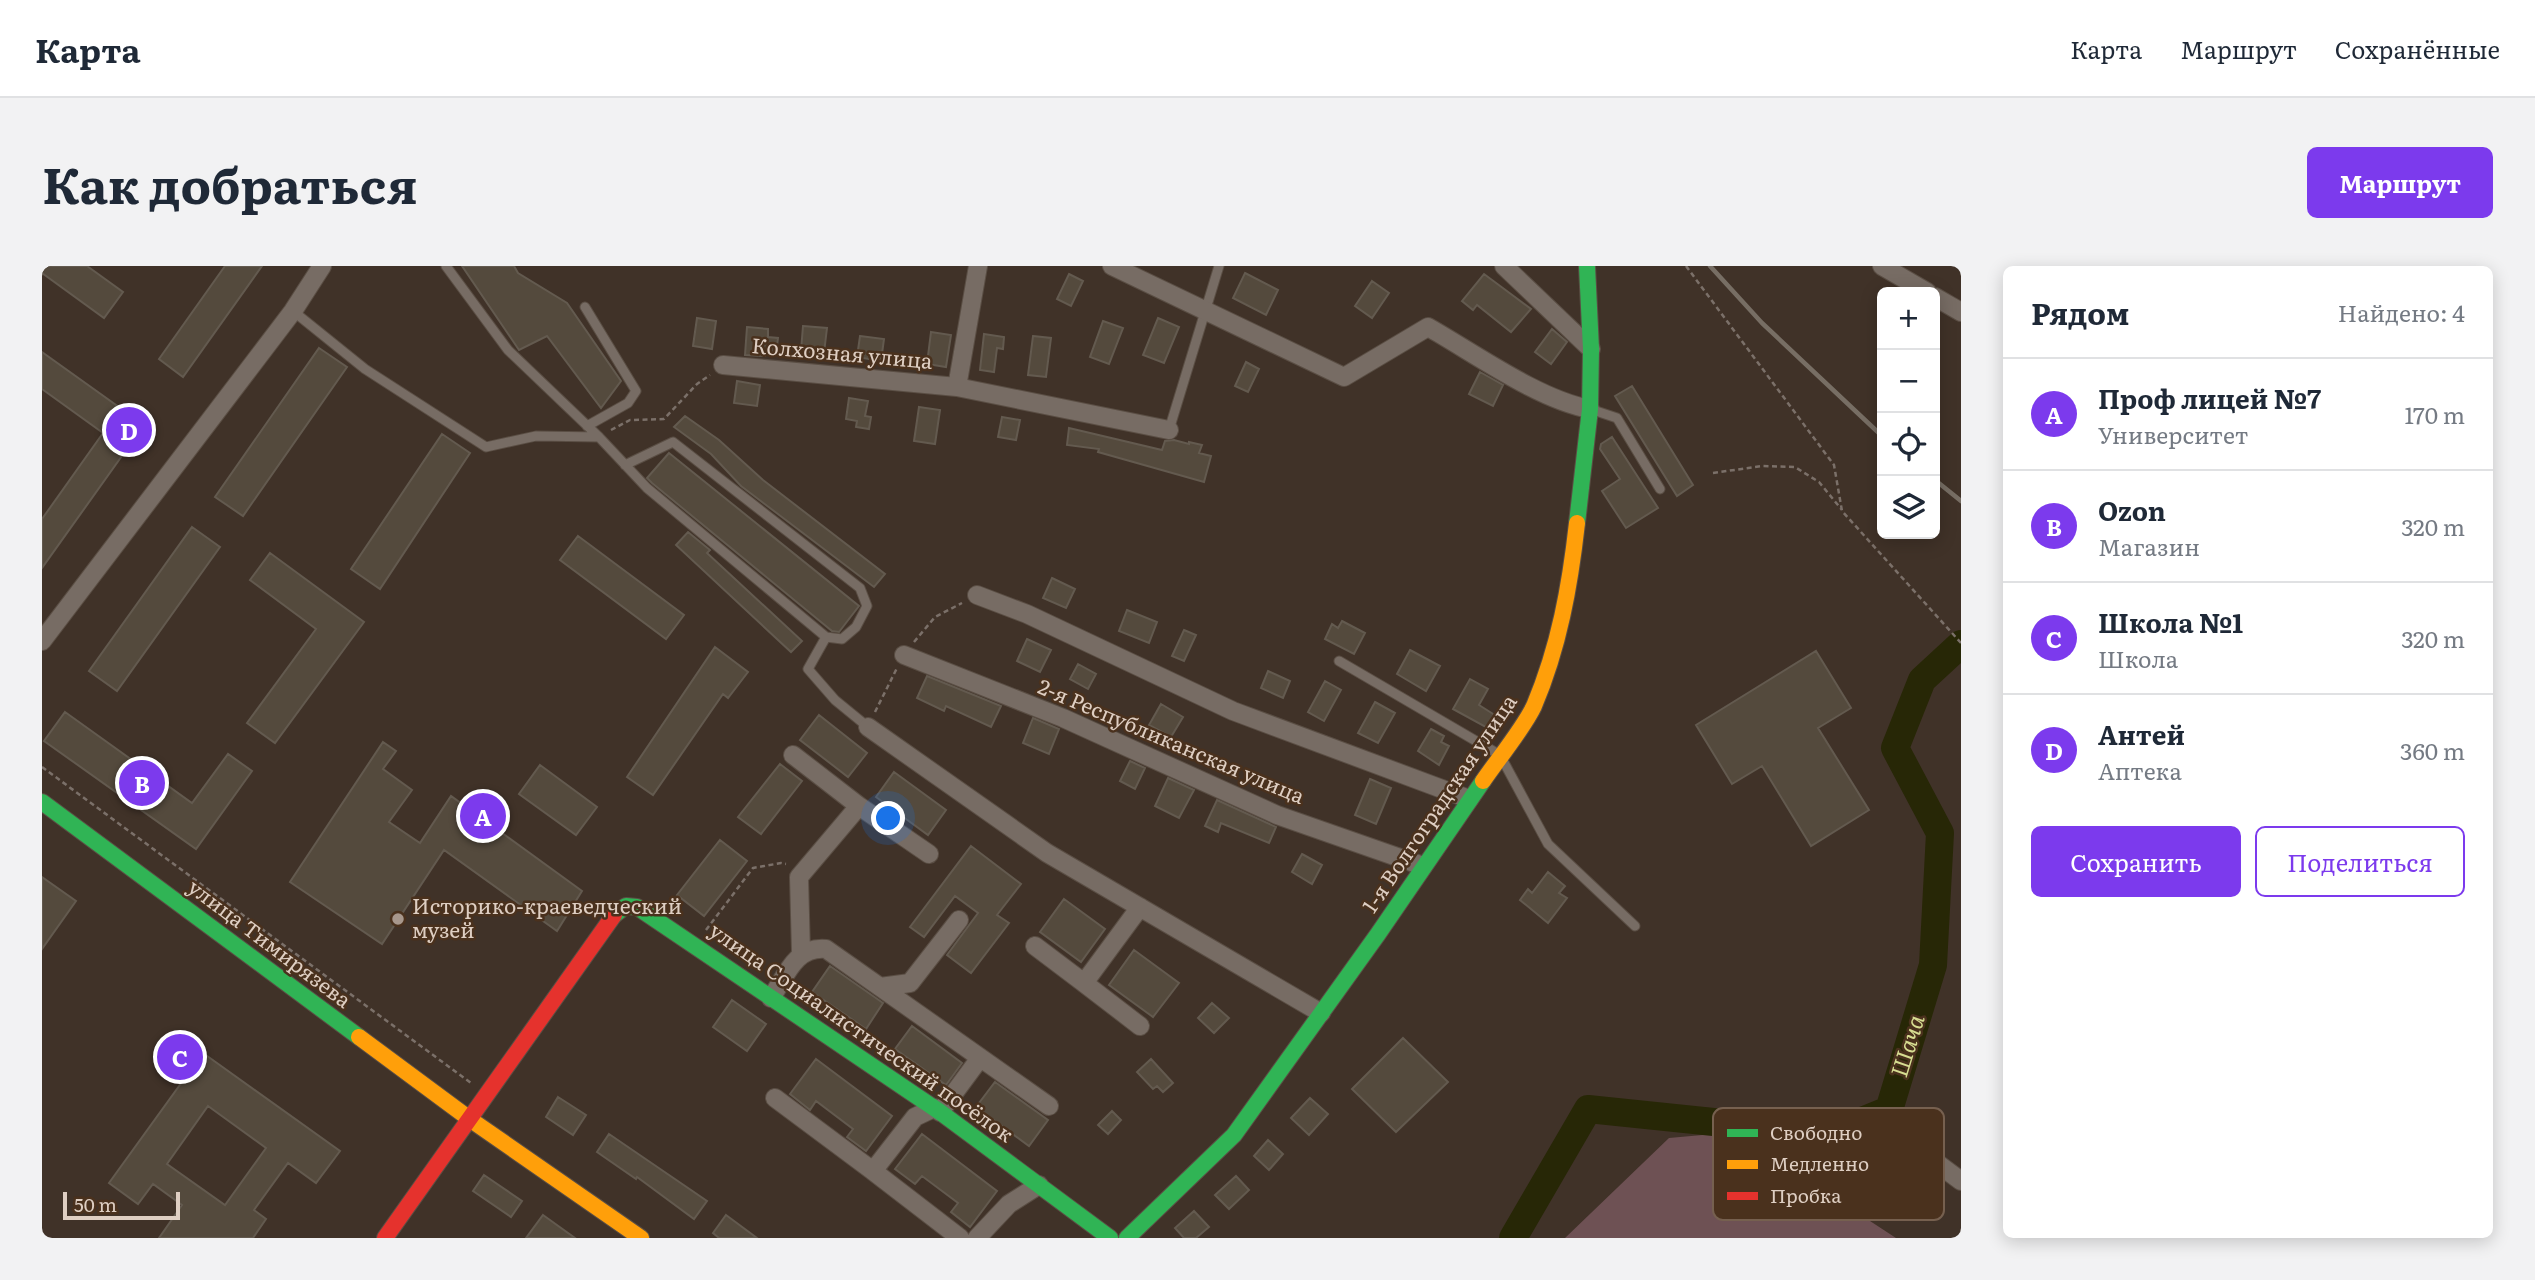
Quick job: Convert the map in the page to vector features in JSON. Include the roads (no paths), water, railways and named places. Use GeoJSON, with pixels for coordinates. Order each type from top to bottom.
{"type":"FeatureCollection","features":[{"type":"Feature","properties":{"kind":"street"},"geometry":{"type":"LineString","coordinates":[[42,641],[293,311],[322,266]]}},
{"type":"Feature","properties":{"kind":"street"},"geometry":{"type":"LineString","coordinates":[[957,387],[978,266]]}},
{"type":"Feature","properties":{"kind":"street"},"geometry":{"type":"LineString","coordinates":[[1112,266],[1345,377],[1427,327],[1546,394],[1573,406],[1590,409]]}},
{"type":"Feature","properties":{"kind":"street"},"geometry":{"type":"LineString","coordinates":[[1504,266],[1591,349]]}},
{"type":"Feature","properties":{"kind":"street","name":"1-я Волгоградская улица"},"geometry":{"type":"LineString","coordinates":[[1127,1238],[1234,1135],[1533,708],[1556,644],[1570,587],[1590,409],[1591,349],[1587,266]]}},
{"type":"Feature","properties":{"kind":"street"},"geometry":{"type":"LineString","coordinates":[[1882,266],[1918,287]]}},
{"type":"Feature","properties":{"kind":"street"},"geometry":{"type":"LineString","coordinates":[[1940,300],[1961,312]]}},
{"type":"Feature","properties":{"kind":"street","name":"Колхозная улица"},"geometry":{"type":"LineString","coordinates":[[723,365],[957,387],[1169,430]]}},
{"type":"Feature","properties":{"kind":"street"},"geometry":{"type":"LineString","coordinates":[[978,595],[1027,614],[1233,711],[1469,799]]}},
{"type":"Feature","properties":{"kind":"street","name":"2-я Республиканская улица"},"geometry":{"type":"LineString","coordinates":[[904,655],[1063,718],[1278,815],[1423,866]]}},
{"type":"Feature","properties":{"kind":"street"},"geometry":{"type":"LineString","coordinates":[[868,727],[1046,853],[1321,1013]]}},
{"type":"Feature","properties":{"kind":"street"},"geometry":{"type":"LineString","coordinates":[[793,755],[859,806],[929,854]]}},
{"type":"Feature","properties":{"kind":"street","name":"улица Тимирязева"},"geometry":{"type":"LineString","coordinates":[[42,802],[471,1120]]}},
{"type":"Feature","properties":{"kind":"street"},"geometry":{"type":"LineString","coordinates":[[771,998],[801,953],[799,877],[803,869],[859,806]]}},
{"type":"Feature","properties":{"kind":"street","name":"улица Социалистический посёлок"},"geometry":{"type":"LineString","coordinates":[[385,1238],[616,913],[626,906],[637,907],[937,1110],[1110,1238]]}},
{"type":"Feature","properties":{"kind":"street"},"geometry":{"type":"LineString","coordinates":[[1084,983],[1140,907]]}},
{"type":"Feature","properties":{"kind":"street"},"geometry":{"type":"LineString","coordinates":[[880,987],[910,983],[959,920]]}},
{"type":"Feature","properties":{"kind":"street"},"geometry":{"type":"LineString","coordinates":[[1035,946],[1140,1026]]}},
{"type":"Feature","properties":{"kind":"street"},"geometry":{"type":"LineString","coordinates":[[801,953],[814,948],[826,949],[1049,1106]]}},
{"type":"Feature","properties":{"kind":"street"},"geometry":{"type":"LineString","coordinates":[[873,1171],[915,1117],[937,1110],[980,1058]]}},
{"type":"Feature","properties":{"kind":"street"},"geometry":{"type":"LineString","coordinates":[[775,1098],[960,1238]]}},
{"type":"Feature","properties":{"kind":"street"},"geometry":{"type":"LineString","coordinates":[[471,1120],[641,1238]]}},
{"type":"Feature","properties":{"kind":"street"},"geometry":{"type":"LineString","coordinates":[[1944,1168],[1961,1181]]}},
{"type":"Feature","properties":{"kind":"street"},"geometry":{"type":"LineString","coordinates":[[976,1238],[1009,1204],[1039,1185]]}},
{"type":"Feature","properties":{"kind":"lane"},"geometry":{"type":"LineString","coordinates":[[446,266],[508,350],[587,426],[625,466],[648,488],[826,637],[842,639],[856,627],[867,606],[860,588],[673,442],[625,466]]}},
{"type":"Feature","properties":{"kind":"lane"},"geometry":{"type":"LineString","coordinates":[[1169,430],[1219,266]]}},
{"type":"Feature","properties":{"kind":"lane"},"geometry":{"type":"LineString","coordinates":[[585,307],[636,391],[628,403],[587,426]]}},
{"type":"Feature","properties":{"kind":"lane"},"geometry":{"type":"LineString","coordinates":[[293,311],[365,369],[486,447],[536,436],[599,438]]}},
{"type":"Feature","properties":{"kind":"lane"},"geometry":{"type":"LineString","coordinates":[[1590,409],[1617,418],[1660,489]]}},
{"type":"Feature","properties":{"kind":"lane"},"geometry":{"type":"LineString","coordinates":[[826,637],[808,670],[835,700],[868,727]]}},
{"type":"Feature","properties":{"kind":"lane"},"geometry":{"type":"LineString","coordinates":[[1339,661],[1500,755],[1548,844],[1635,926]]}},
{"type":"Feature","properties":{"kind":"waterway","name":"Шача"},"geometry":{"type":"LineString","coordinates":[[1890,1108],[1933,965],[1940,833],[1895,748],[1922,680],[1961,644]]}},
{"type":"Feature","properties":{"kind":"waterway","name":"Шача"},"geometry":{"type":"LineString","coordinates":[[1513,1238],[1588,1109],[1713,1122]]}},
{"type":"Feature","properties":{"kind":"railway"},"geometry":{"type":"LineString","coordinates":[[1710,266],[1762,323],[1877,431]]}},
{"type":"Feature","properties":{"kind":"railway"},"geometry":{"type":"LineString","coordinates":[[1940,484],[1961,501]]}},
{"type":"Feature","properties":{"kind":"place","name":"Антей"},"geometry":{"type":"Point","coordinates":[129,430]}},
{"type":"Feature","properties":{"kind":"place","name":"Ozon"},"geometry":{"type":"Point","coordinates":[142,783]}},
{"type":"Feature","properties":{"kind":"place","name":"Проф лицей №7"},"geometry":{"type":"Point","coordinates":[483,816]}},
{"type":"Feature","properties":{"kind":"place","name":"Историко-краеведческий музей"},"geometry":{"type":"Point","coordinates":[398,919]}},
{"type":"Feature","properties":{"kind":"place","name":"Школа №1"},"geometry":{"type":"Point","coordinates":[180,1057]}}]}
